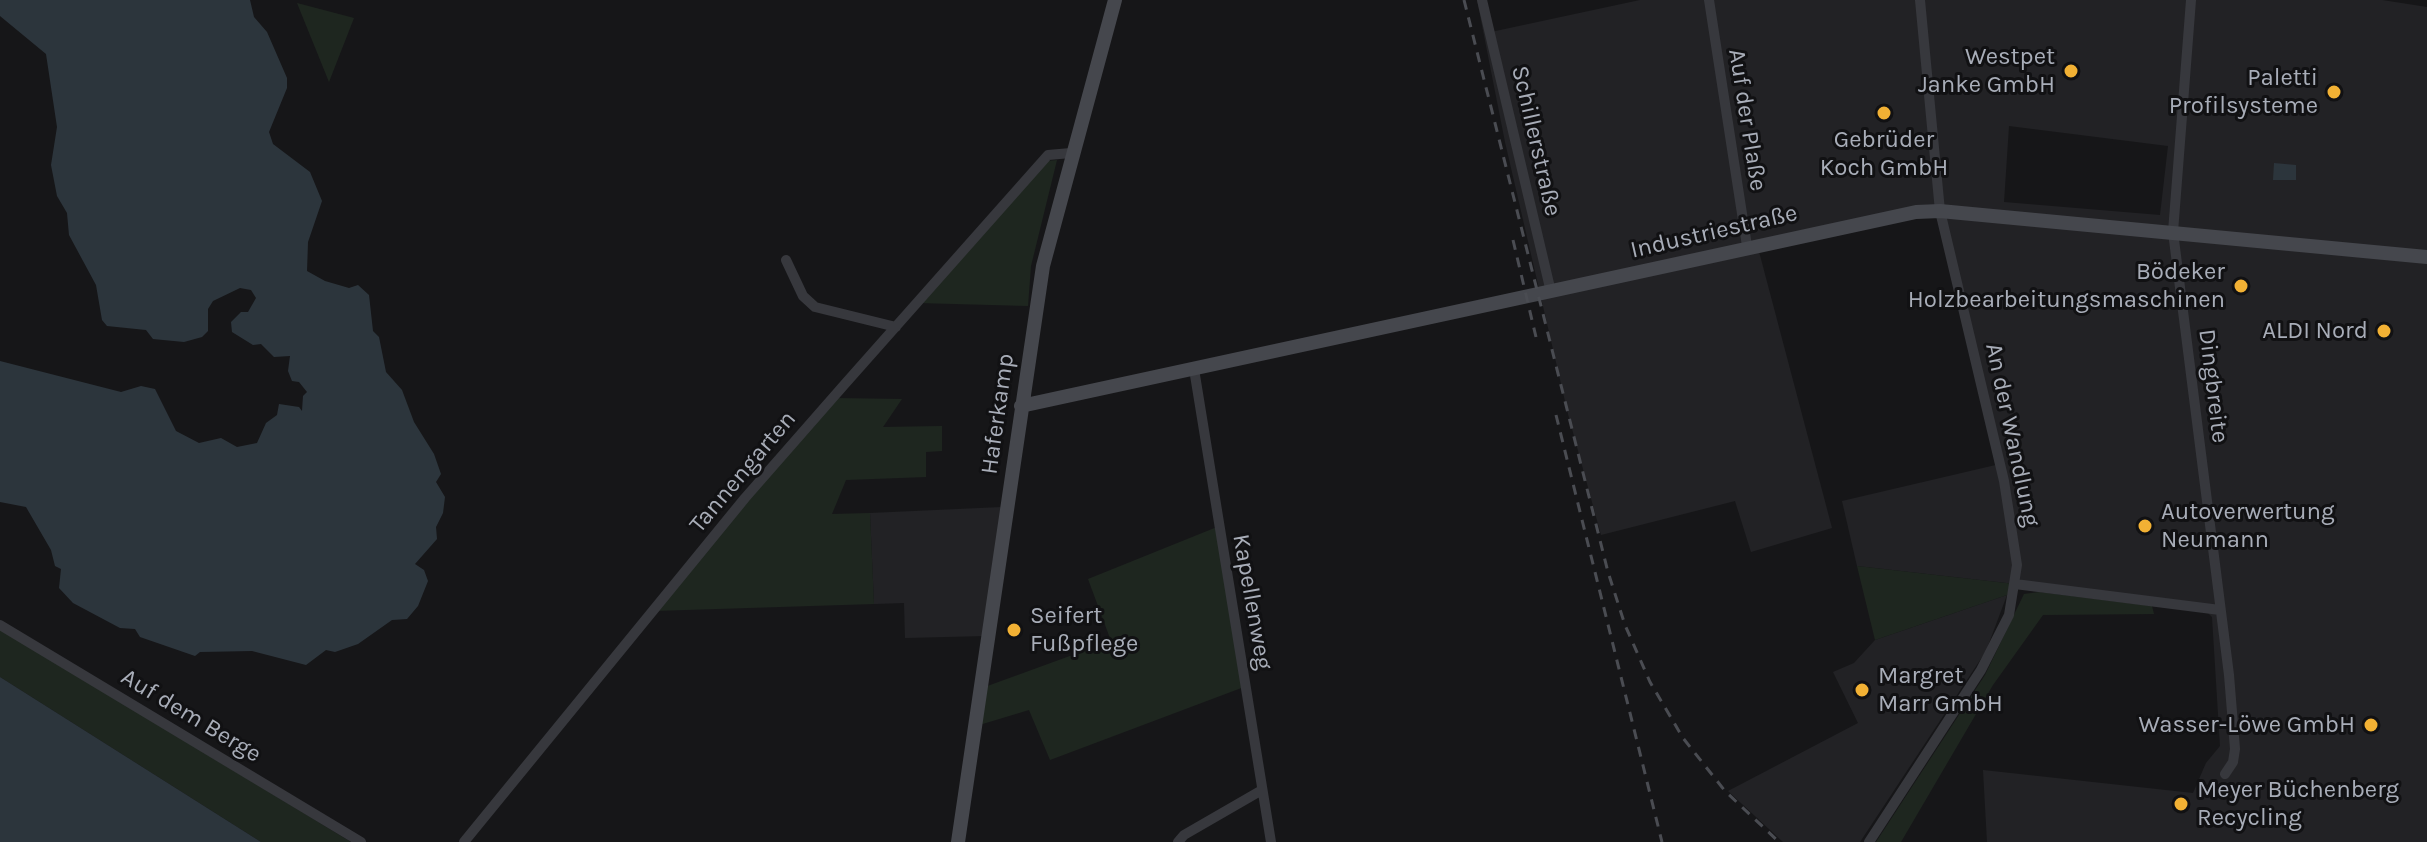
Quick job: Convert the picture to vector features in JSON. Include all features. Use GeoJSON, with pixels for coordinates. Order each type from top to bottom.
{"type":"FeatureCollection","features":[{"type":"Feature","properties":{"kind":"street","name":"Haferkamp"},"geometry":{"type":"LineString","coordinates":[[958,842],[1043,266],[1071,153],[1115,0]]}},
{"type":"Feature","properties":{"kind":"street","name":"Schillerstraße"},"geometry":{"type":"LineString","coordinates":[[1482,0],[1551,292]]}},
{"type":"Feature","properties":{"kind":"street","name":"Auf der Plaße"},"geometry":{"type":"LineString","coordinates":[[1709,0],[1747,246]]}},
{"type":"Feature","properties":{"kind":"street","name":"An der Wandlung"},"geometry":{"type":"LineString","coordinates":[[1869,842],[1981,670],[2009,615],[2017,565],[2007,496],[1940,211],[1920,0]]}},
{"type":"Feature","properties":{"kind":"street","name":"Dingbreite"},"geometry":{"type":"LineString","coordinates":[[2191,0],[2173,232],[2235,749],[2233,762],[2225,774]]}},
{"type":"Feature","properties":{"kind":"street","name":"Tannengarten"},"geometry":{"type":"LineString","coordinates":[[464,842],[745,498],[1048,155],[1071,153]]}},
{"type":"Feature","properties":{"kind":"street","name":"Industriestraße"},"geometry":{"type":"LineString","coordinates":[[1021,406],[1886,216],[1940,211],[2427,257]]}},
{"type":"Feature","properties":{"kind":"street"},"geometry":{"type":"LineString","coordinates":[[786,260],[803,296],[815,307],[896,327]]}},
{"type":"Feature","properties":{"kind":"street","name":"Kapellenweg"},"geometry":{"type":"LineString","coordinates":[[1194,369],[1271,842]]}},
{"type":"Feature","properties":{"kind":"street"},"geometry":{"type":"LineString","coordinates":[[2015,584],[2220,610]]}},
{"type":"Feature","properties":{"kind":"street","name":"Auf dem Berge"},"geometry":{"type":"LineString","coordinates":[[0,625],[361,842]]}},
{"type":"Feature","properties":{"kind":"street"},"geometry":{"type":"LineString","coordinates":[[1178,842],[1184,835],[1262,790]]}},
{"type":"Feature","properties":{"kind":"shaded area"},"geometry":{"type":"Polygon","coordinates":[[[0,0],[250,0],[254,17],[267,32],[287,78],[287,88],[269,132],[273,144],[310,172],[322,201],[308,242],[307,271],[325,281],[349,288],[358,285],[369,295],[373,331],[379,337],[386,372],[402,390],[414,422],[434,454],[441,474],[436,482],[445,497],[443,513],[436,527],[437,539],[415,564],[424,570],[428,581],[418,606],[407,619],[392,620],[358,644],[335,652],[326,650],[306,665],[252,651],[200,652],[195,656],[140,637],[135,629],[120,628],[73,603],[59,588],[61,569],[55,566],[51,550],[26,507],[0,502],[0,361],[121,392],[141,386],[155,389],[176,431],[199,443],[221,438],[237,447],[257,443],[266,423],[277,415],[279,404],[299,407],[302,411],[303,396],[307,392],[299,382],[292,381],[288,371],[290,356],[274,357],[261,344],[253,345],[232,332],[231,322],[241,312],[248,312],[256,298],[251,290],[240,288],[213,301],[208,309],[208,331],[202,337],[184,342],[153,339],[146,330],[107,326],[102,320],[96,285],[69,235],[67,213],[57,196],[51,165],[57,127],[46,54],[0,16],[0,0]]]}},
{"type":"Feature","properties":{"kind":"shaded area"},"geometry":{"type":"Polygon","coordinates":[[[1477,0],[1491,32],[1640,0],[2382,0],[2427,7],[2427,842],[1987,842],[1983,770],[2193,793],[2206,763],[2220,746],[2212,617],[2208,613],[2015,584],[1857,566],[1842,501],[2000,464],[1940,211],[1757,244],[1832,528],[1751,552],[1735,501],[1601,535],[1568,414],[1505,142],[1477,0]],[[2009,126],[2004,202],[2160,215],[2168,146],[2009,126]]]}},
{"type":"Feature","properties":{"kind":"shaded area"},"geometry":{"type":"Polygon","coordinates":[[[297,3],[354,18],[329,82],[297,3]]]}},
{"type":"Feature","properties":{"kind":"shaded area"},"geometry":{"type":"Polygon","coordinates":[[[1057,160],[1031,266],[1028,306],[918,303],[1047,161],[1057,160]]]}},
{"type":"Feature","properties":{"kind":"shaded area"},"geometry":{"type":"Polygon","coordinates":[[[2274,163],[2296,165],[2296,180],[2273,180],[2274,163]]]}},
{"type":"Feature","properties":{"kind":"shaded area"},"geometry":{"type":"Polygon","coordinates":[[[834,398],[902,399],[883,427],[942,426],[942,451],[926,452],[926,477],[846,480],[832,514],[870,513],[874,604],[654,611],[834,398]]]}},
{"type":"Feature","properties":{"kind":"shaded area"},"geometry":{"type":"Polygon","coordinates":[[[1002,507],[985,636],[905,638],[904,603],[874,604],[870,513],[1002,507]]]}},
{"type":"Feature","properties":{"kind":"shaded area"},"geometry":{"type":"Polygon","coordinates":[[[1217,527],[1244,687],[1050,760],[1029,710],[976,726],[982,688],[1111,641],[1088,579],[1217,527]]]}},
{"type":"Feature","properties":{"kind":"shaded area"},"geometry":{"type":"Polygon","coordinates":[[[1857,566],[2015,584],[2007,595],[1875,640],[1857,566]]]}},
{"type":"Feature","properties":{"kind":"shaded area"},"geometry":{"type":"Polygon","coordinates":[[[2039,592],[2152,606],[2154,614],[2043,615],[1993,685],[1901,842],[1876,842],[1985,675],[2024,594],[2039,592]]]}},
{"type":"Feature","properties":{"kind":"shaded area"},"geometry":{"type":"Polygon","coordinates":[[[2007,595],[1986,651],[1860,842],[1783,842],[1728,791],[1858,723],[1833,672],[1854,663],[1875,640],[2007,595]]]}},
{"type":"Feature","properties":{"kind":"shaded area"},"geometry":{"type":"Polygon","coordinates":[[[0,628],[351,842],[261,842],[0,677],[0,628]]]}},
{"type":"Feature","properties":{"kind":"shaded area"},"geometry":{"type":"Polygon","coordinates":[[[0,677],[261,842],[0,842],[0,677]]]}},
{"type":"Feature","properties":{"kind":"railway"},"geometry":{"type":"LineString","coordinates":[[1464,0],[1608,572],[1625,625],[1650,682],[1683,738],[1725,791],[1779,842]]}},
{"type":"Feature","properties":{"kind":"railway"},"geometry":{"type":"LineString","coordinates":[[1513,240],[1536,337]]}},
{"type":"Feature","properties":{"kind":"railway"},"geometry":{"type":"LineString","coordinates":[[1556,415],[1662,842]]}},
{"type":"Feature","properties":{"kind":"place","name":"Westpet Janke GmbH"},"geometry":{"type":"Point","coordinates":[2071,71]}},
{"type":"Feature","properties":{"kind":"place","name":"Paletti Profilsysteme"},"geometry":{"type":"Point","coordinates":[2334,92]}},
{"type":"Feature","properties":{"kind":"place","name":"Gebrüder Koch GmbH"},"geometry":{"type":"Point","coordinates":[1884,113]}},
{"type":"Feature","properties":{"kind":"place","name":"Bödeker Holzbearbeitungsmaschinen"},"geometry":{"type":"Point","coordinates":[2241,286]}},
{"type":"Feature","properties":{"kind":"place","name":"ALDI Nord"},"geometry":{"type":"Point","coordinates":[2384,331]}},
{"type":"Feature","properties":{"kind":"place","name":"Autoverwertung Neumann"},"geometry":{"type":"Point","coordinates":[2145,526]}},
{"type":"Feature","properties":{"kind":"place","name":"Seifert Fußpflege"},"geometry":{"type":"Point","coordinates":[1014,630]}},
{"type":"Feature","properties":{"kind":"place","name":"Margret Marr GmbH"},"geometry":{"type":"Point","coordinates":[1862,690]}},
{"type":"Feature","properties":{"kind":"place","name":"Wasser-Löwe GmbH"},"geometry":{"type":"Point","coordinates":[2371,725]}},
{"type":"Feature","properties":{"kind":"place","name":"Meyer Büchenberg Recycling"},"geometry":{"type":"Point","coordinates":[2181,804]}}]}
